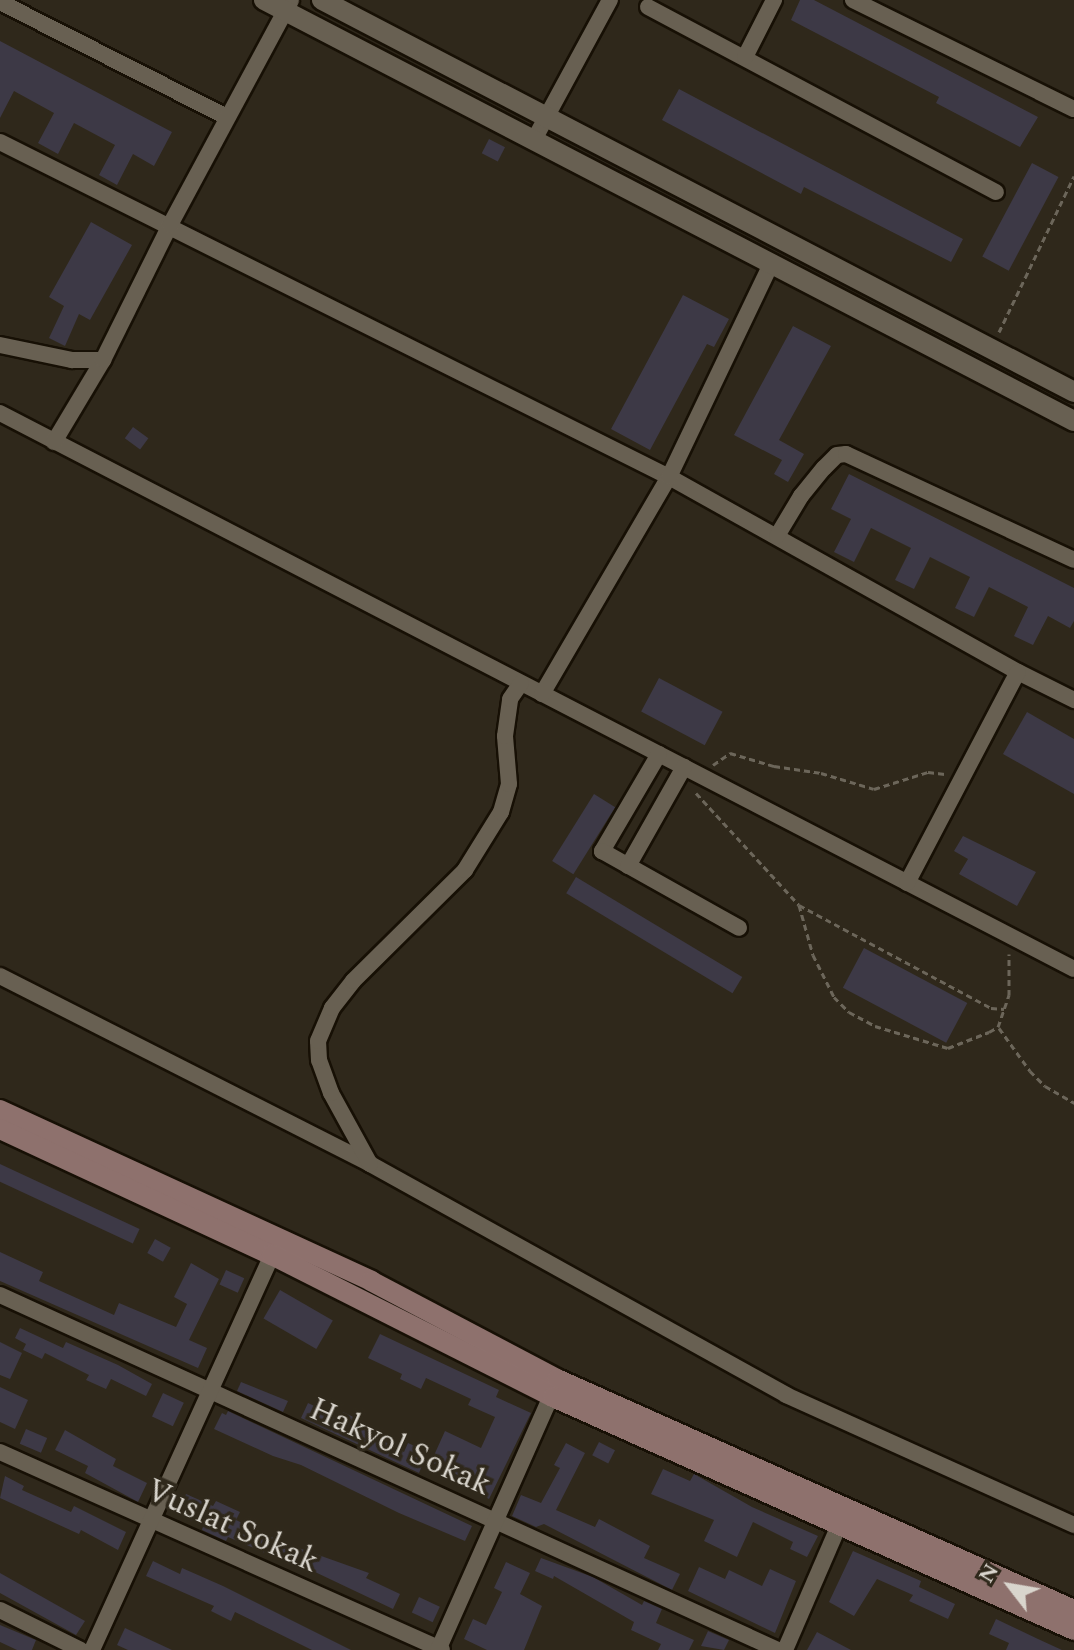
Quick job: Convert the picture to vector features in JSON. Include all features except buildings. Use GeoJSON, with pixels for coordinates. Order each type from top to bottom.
{"type":"FeatureCollection","features":[{"type":"Feature","properties":{"kind":"main road"},"geometry":{"type":"LineString","coordinates":[[0,1110],[555,1388],[843,1515],[1074,1610]]}},
{"type":"Feature","properties":{"kind":"main road"},"geometry":{"type":"LineString","coordinates":[[0,1129],[275,1248]]}},
{"type":"Feature","properties":{"kind":"main road"},"geometry":{"type":"LineString","coordinates":[[843,1515],[1074,1630]]}},
{"type":"Feature","properties":{"kind":"street"},"geometry":{"type":"LineString","coordinates":[[264,0],[288,5],[1074,421]]}},
{"type":"Feature","properties":{"kind":"street"},"geometry":{"type":"LineString","coordinates":[[322,0],[1074,392]]}},
{"type":"Feature","properties":{"kind":"street"},"geometry":{"type":"LineString","coordinates":[[745,57],[774,0]]}},
{"type":"Feature","properties":{"kind":"street"},"geometry":{"type":"LineString","coordinates":[[853,0],[1074,109]]}},
{"type":"Feature","properties":{"kind":"street"},"geometry":{"type":"LineString","coordinates":[[0,2],[227,117]]}},
{"type":"Feature","properties":{"kind":"street"},"geometry":{"type":"LineString","coordinates":[[535,138],[544,115],[605,2]]}},
{"type":"Feature","properties":{"kind":"street"},"geometry":{"type":"LineString","coordinates":[[54,442],[103,360],[170,225],[288,5]]}},
{"type":"Feature","properties":{"kind":"street"},"geometry":{"type":"LineString","coordinates":[[648,7],[996,192]]}},
{"type":"Feature","properties":{"kind":"street"},"geometry":{"type":"LineString","coordinates":[[0,142],[669,477],[1018,672],[1074,700]]}},
{"type":"Feature","properties":{"kind":"street"},"geometry":{"type":"LineString","coordinates":[[542,694],[669,477],[772,262]]}},
{"type":"Feature","properties":{"kind":"street"},"geometry":{"type":"LineString","coordinates":[[0,345],[72,360],[103,360]]}},
{"type":"Feature","properties":{"kind":"street"},"geometry":{"type":"LineString","coordinates":[[0,413],[659,754],[682,771],[703,777],[1074,969]]}},
{"type":"Feature","properties":{"kind":"street"},"geometry":{"type":"LineString","coordinates":[[777,536],[801,496],[824,468],[837,455],[846,454],[1074,560]]}},
{"type":"Feature","properties":{"kind":"street"},"geometry":{"type":"LineString","coordinates":[[907,883],[1018,672]]}},
{"type":"Feature","properties":{"kind":"street"},"geometry":{"type":"LineString","coordinates":[[370,1164],[331,1093],[319,1060],[318,1041],[332,1008],[353,981],[465,870],[501,812],[509,784],[505,736],[510,699],[521,683]]}},
{"type":"Feature","properties":{"kind":"street"},"geometry":{"type":"LineString","coordinates":[[659,754],[602,851],[739,928]]}},
{"type":"Feature","properties":{"kind":"street"},"geometry":{"type":"LineString","coordinates":[[628,866],[682,771]]}},
{"type":"Feature","properties":{"kind":"street"},"geometry":{"type":"LineString","coordinates":[[0,976],[370,1164],[786,1395],[1074,1525]]}},
{"type":"Feature","properties":{"kind":"street"},"geometry":{"type":"LineString","coordinates":[[92,1650],[275,1248]]}},
{"type":"Feature","properties":{"kind":"street","name":"Hakyol Sokak"},"geometry":{"type":"LineString","coordinates":[[0,1295],[208,1393],[778,1650]]}},
{"type":"Feature","properties":{"kind":"street"},"geometry":{"type":"LineString","coordinates":[[439,1649],[555,1388]]}},
{"type":"Feature","properties":{"kind":"street","name":"Vuslat Sokak"},"geometry":{"type":"LineString","coordinates":[[0,1452],[439,1649]]}},
{"type":"Feature","properties":{"kind":"street"},"geometry":{"type":"LineString","coordinates":[[785,1650],[843,1515]]}},
{"type":"Feature","properties":{"kind":"street"},"geometry":{"type":"LineString","coordinates":[[0,1610],[81,1650]]}},
{"type":"Feature","properties":{"kind":"path"},"geometry":{"type":"LineString","coordinates":[[991,349],[1074,176]]}},
{"type":"Feature","properties":{"kind":"path"},"geometry":{"type":"LineString","coordinates":[[703,777],[717,759],[730,753],[774,766],[821,773],[874,789],[928,772],[962,778]]}},
{"type":"Feature","properties":{"kind":"path"},"geometry":{"type":"LineString","coordinates":[[682,771],[799,905],[991,1008],[1004,1009]]}},
{"type":"Feature","properties":{"kind":"path"},"geometry":{"type":"LineString","coordinates":[[799,905],[824,983],[849,1012],[875,1026],[948,1048],[998,1027],[1010,985],[1008,935]]}},
{"type":"Feature","properties":{"kind":"path"},"geometry":{"type":"LineString","coordinates":[[998,1027],[1030,1071],[1045,1086],[1074,1103]]}}]}
